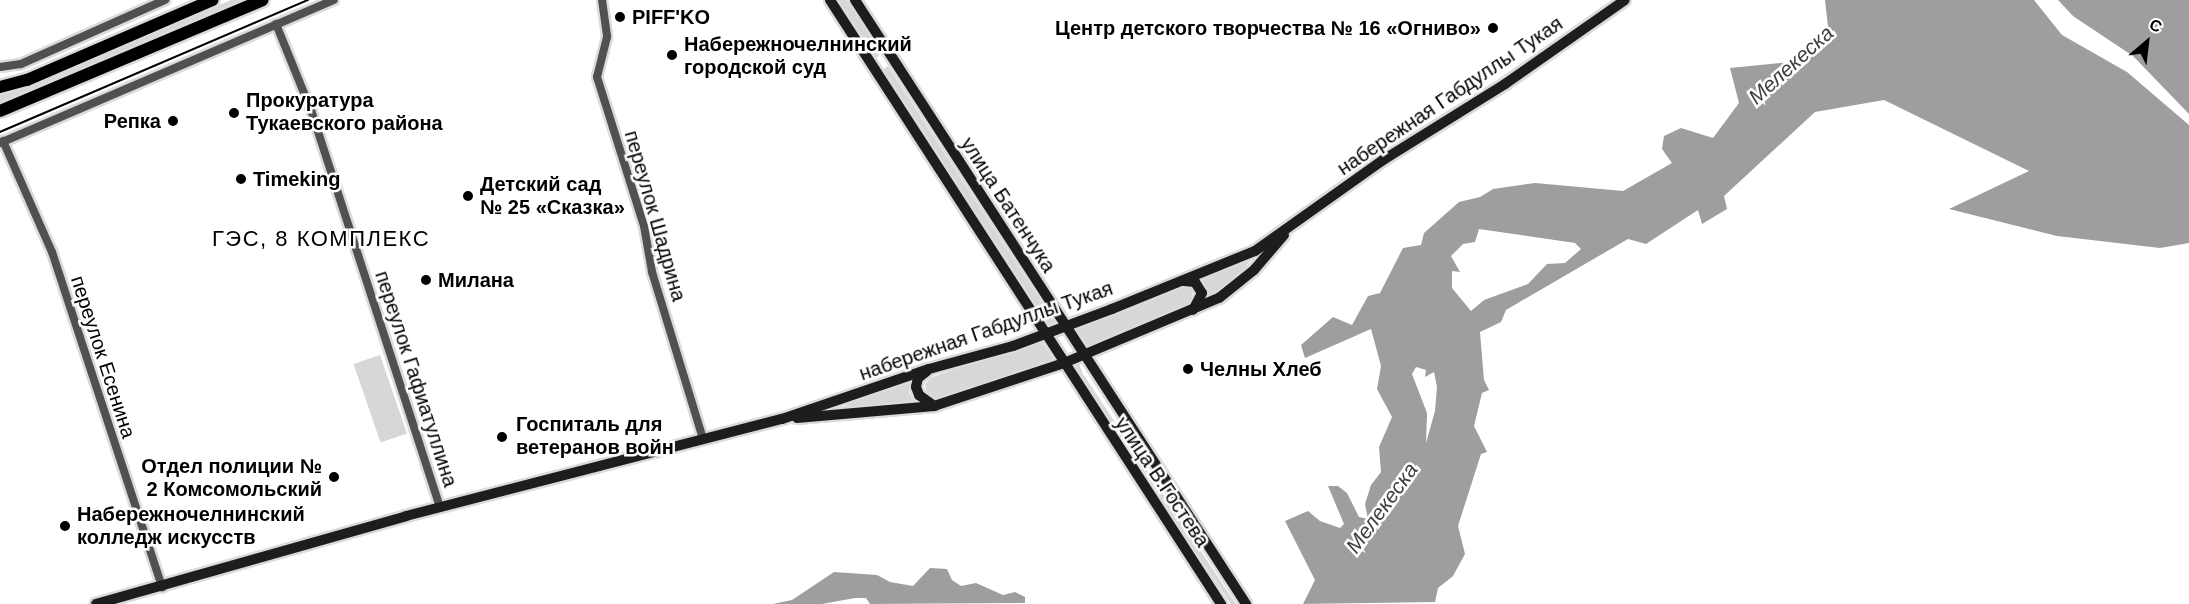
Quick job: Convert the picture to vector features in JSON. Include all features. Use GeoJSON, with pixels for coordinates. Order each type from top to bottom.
{"type":"FeatureCollection","features":[{"type":"Feature","properties":{"kind":"main road"},"geometry":{"type":"LineString","coordinates":[[0,87],[27,80],[213,0]]}},
{"type":"Feature","properties":{"kind":"main road"},"geometry":{"type":"LineString","coordinates":[[0,111],[263,0]]}},
{"type":"Feature","properties":{"kind":"main road","name":"улица Батенчука"},"geometry":{"type":"LineString","coordinates":[[830,0],[1064,363],[1072,380]]}},
{"type":"Feature","properties":{"kind":"main road","name":"улица Батенчука"},"geometry":{"type":"LineString","coordinates":[[855,0],[1151,459]]}},
{"type":"Feature","properties":{"kind":"main road","name":"набережная Габдуллы Тукая"},"geometry":{"type":"LineString","coordinates":[[96,604],[440,507],[782,419],[929,369],[1044,335],[1182,281],[1255,251],[1625,0]]}},
{"type":"Feature","properties":{"kind":"main road"},"geometry":{"type":"LineString","coordinates":[[868,59],[882,63],[887,50]]}},
{"type":"Feature","properties":{"kind":"main road","name":"набережная Габдуллы Тукая"},"geometry":{"type":"LineString","coordinates":[[782,419],[934,406],[1064,363],[1191,313],[1232,289],[1295,223]]}},
{"type":"Feature","properties":{"kind":"main road"},"geometry":{"type":"LineString","coordinates":[[1182,281],[1195,282],[1202,293],[1191,313]]}},
{"type":"Feature","properties":{"kind":"main road"},"geometry":{"type":"LineString","coordinates":[[929,369],[918,378],[916,387],[919,395],[934,406]]}},
{"type":"Feature","properties":{"kind":"main road","name":"улица В.Гостева"},"geometry":{"type":"LineString","coordinates":[[1072,380],[1221,604]]}},
{"type":"Feature","properties":{"kind":"main road","name":"улица В.Гостева"},"geometry":{"type":"LineString","coordinates":[[1151,459],[1246,604]]}},
{"type":"Feature","properties":{"kind":"street"},"geometry":{"type":"LineString","coordinates":[[0,67],[21,64],[165,0]]}},
{"type":"Feature","properties":{"kind":"street"},"geometry":{"type":"LineString","coordinates":[[2,142],[334,0]]}},
{"type":"Feature","properties":{"kind":"street","name":"переулок Шадрина"},"geometry":{"type":"LineString","coordinates":[[602,0],[607,37],[597,77],[644,226],[652,272],[703,439]]}},
{"type":"Feature","properties":{"kind":"street","name":"переулок Гафиатуллина"},"geometry":{"type":"LineString","coordinates":[[276,24],[311,110],[440,507]]}},
{"type":"Feature","properties":{"kind":"street","name":"переулок Есенина"},"geometry":{"type":"LineString","coordinates":[[2,142],[51,252],[162,587]]}},
{"type":"Feature","properties":{"kind":"shaded area"},"geometry":{"type":"Polygon","coordinates":[[[231,0],[243,0],[0,104],[0,95],[33,86],[231,0]]]}},
{"type":"Feature","properties":{"kind":"shaded area"},"geometry":{"type":"Polygon","coordinates":[[[838,0],[847,0],[880,53],[878,57],[874,57],[838,0]]]}},
{"type":"Feature","properties":{"kind":"shaded area"},"geometry":{"type":"Polygon","coordinates":[[[888,66],[1055,323],[1048,328],[881,70],[888,66]]]}},
{"type":"Feature","properties":{"kind":"shaded area"},"geometry":{"type":"Polygon","coordinates":[[[1258,253],[1234,279],[1206,300],[1204,285],[1198,279],[1258,253]]]}},
{"type":"Feature","properties":{"kind":"shaded area"},"geometry":{"type":"Polygon","coordinates":[[[1183,286],[1193,290],[1190,304],[1084,349],[1072,329],[1183,286]]]}},
{"type":"Feature","properties":{"kind":"shaded area"},"geometry":{"type":"Polygon","coordinates":[[[1041,341],[1053,359],[935,399],[926,391],[925,384],[932,377],[1041,341]]]}},
{"type":"Feature","properties":{"kind":"shaded area"},"geometry":{"type":"Polygon","coordinates":[[[380,355],[407,433],[381,443],[354,364],[380,355]]]}},
{"type":"Feature","properties":{"kind":"shaded area"},"geometry":{"type":"Polygon","coordinates":[[[1079,364],[1083,374],[1236,604],[1231,604],[1078,376],[1072,366],[1079,364]]]}},
{"type":"Feature","properties":{"kind":"shaded area"},"geometry":{"type":"Polygon","coordinates":[[[910,382],[909,393],[917,404],[846,407],[847,401],[910,382]]]}},
{"type":"Feature","properties":{"kind":"water","name":"Мелекеска"},"geometry":{"type":"Polygon","coordinates":[[[1825,0],[2034,0],[2062,35],[2127,72],[2189,125],[2189,243],[2160,248],[2057,236],[1949,209],[2029,171],[1884,100],[1815,112],[1724,196],[1727,209],[1702,224],[1698,210],[1646,244],[1628,239],[1506,310],[1501,322],[1480,332],[1484,380],[1489,390],[1482,393],[1474,426],[1487,452],[1481,454],[1458,526],[1465,554],[1453,576],[1438,588],[1435,602],[1303,604],[1315,580],[1285,521],[1308,511],[1320,521],[1340,528],[1344,524],[1328,486],[1338,486],[1347,493],[1359,517],[1368,519],[1365,504],[1371,485],[1381,472],[1379,447],[1392,417],[1377,389],[1381,366],[1371,329],[1305,358],[1301,345],[1333,317],[1352,325],[1368,296],[1380,293],[1403,248],[1421,245],[1424,233],[1459,202],[1480,197],[1493,189],[1535,183],[1623,191],[1672,163],[1662,149],[1664,136],[1681,128],[1713,138],[1739,103],[1730,68],[1791,62],[1828,27],[1825,0]],[[1479,229],[1475,242],[1463,244],[1451,256],[1460,272],[1452,271],[1452,288],[1471,311],[1484,300],[1528,284],[1547,264],[1565,263],[1581,249],[1575,243],[1479,229]],[[1416,367],[1412,374],[1427,413],[1426,443],[1435,411],[1437,387],[1434,372],[1425,377],[1426,370],[1416,367]]]}},
{"type":"Feature","properties":{"kind":"water"},"geometry":{"type":"Polygon","coordinates":[[[2058,0],[2189,0],[2189,114],[2133,56],[2073,16],[2058,0]]]}},
{"type":"Feature","properties":{"kind":"water"},"geometry":{"type":"Polygon","coordinates":[[[930,568],[947,569],[952,580],[961,586],[976,583],[1003,595],[1015,592],[1025,597],[1025,603],[870,604],[866,598],[855,598],[822,604],[773,604],[792,600],[834,572],[877,575],[890,582],[913,586],[930,568]]]}},
{"type":"Feature","properties":{"kind":"tram line"},"geometry":{"type":"LineString","coordinates":[[0,132],[308,0]]}},
{"type":"Feature","properties":{"kind":"place","name":"PIFF'KO"},"geometry":{"type":"Point","coordinates":[620,17]}},
{"type":"Feature","properties":{"kind":"place","name":"Центр детского творчества № 16 «Огниво»"},"geometry":{"type":"Point","coordinates":[1493,28]}},
{"type":"Feature","properties":{"kind":"place","name":"Набережночелнинский городской суд"},"geometry":{"type":"Point","coordinates":[672,55]}},
{"type":"Feature","properties":{"kind":"place","name":"Прокуратура Тукаевского района"},"geometry":{"type":"Point","coordinates":[234,113]}},
{"type":"Feature","properties":{"kind":"place","name":"Репка"},"geometry":{"type":"Point","coordinates":[173,121]}},
{"type":"Feature","properties":{"kind":"place","name":"Timeking"},"geometry":{"type":"Point","coordinates":[241,179]}},
{"type":"Feature","properties":{"kind":"place","name":"Детский сад № 25 «Сказка»"},"geometry":{"type":"Point","coordinates":[468,196]}},
{"type":"Feature","properties":{"kind":"place","name":"Милана"},"geometry":{"type":"Point","coordinates":[426,280]}},
{"type":"Feature","properties":{"kind":"place","name":"Челны Хлеб"},"geometry":{"type":"Point","coordinates":[1188,369]}},
{"type":"Feature","properties":{"kind":"place","name":"Госпиталь для ветеранов войн"},"geometry":{"type":"Point","coordinates":[502,437]}},
{"type":"Feature","properties":{"kind":"place","name":"Отдел полиции № 2 Комсомольский"},"geometry":{"type":"Point","coordinates":[334,477]}},
{"type":"Feature","properties":{"kind":"place","name":"Набережночелнинский колледж искусств"},"geometry":{"type":"Point","coordinates":[65,526]}},
{"type":"Feature","properties":{"kind":"district","name":"ГЭС, 8 КОМПЛЕКС"},"geometry":{"type":"Point","coordinates":[321,239]}}]}
